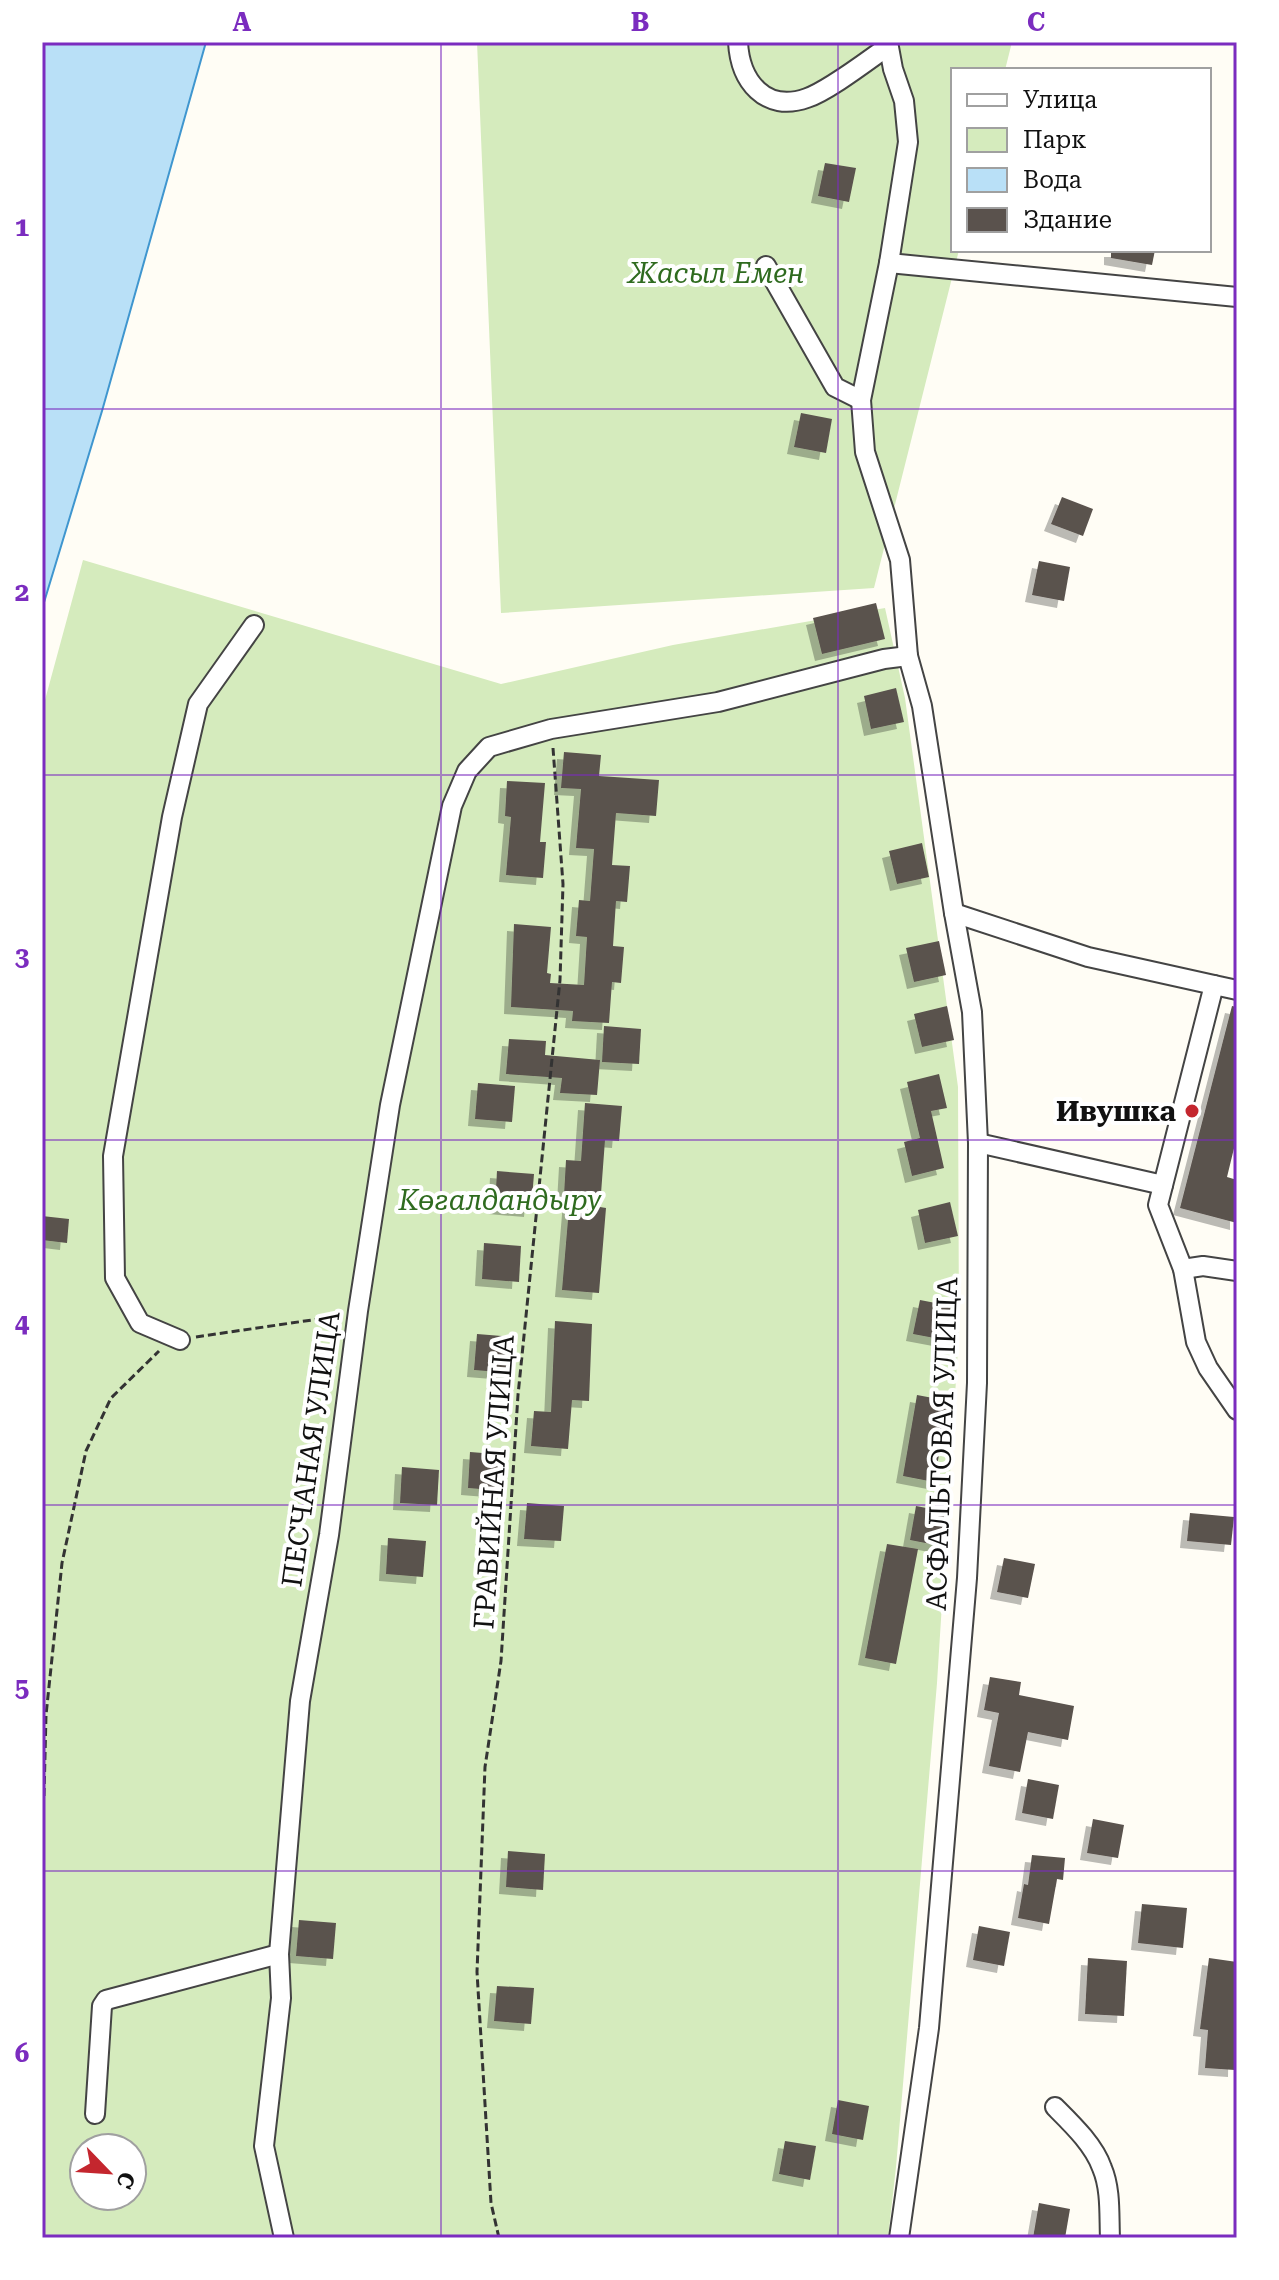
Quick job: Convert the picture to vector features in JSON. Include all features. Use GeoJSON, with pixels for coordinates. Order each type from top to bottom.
{"type":"FeatureCollection","features":[{"type":"Feature","properties":{"kind":"street"},"geometry":{"type":"LineString","coordinates":[[738,42],[739,59],[751,86],[764,96],[784,103],[809,98],[888,45]]}},
{"type":"Feature","properties":{"kind":"street","name":"АСФАЛЬТОВАЯ УЛИЦА"},"geometry":{"type":"LineString","coordinates":[[888,45],[904,101],[908,142],[889,263],[861,400],[865,452],[900,560],[908,656],[922,706],[972,1012],[978,1143],[977,1383],[968,1562],[929,2028],[899,2238]]}},
{"type":"Feature","properties":{"kind":"street"},"geometry":{"type":"LineString","coordinates":[[889,263],[1237,297]]}},
{"type":"Feature","properties":{"kind":"street"},"geometry":{"type":"LineString","coordinates":[[766,266],[835,387],[861,400]]}},
{"type":"Feature","properties":{"kind":"street"},"geometry":{"type":"LineString","coordinates":[[180,1340],[140,1323],[115,1278],[113,1156],[172,817],[198,704],[254,625]]}},
{"type":"Feature","properties":{"kind":"street","name":"ПЕСЧАНАЯ УЛИЦА"},"geometry":{"type":"LineString","coordinates":[[284,2238],[264,2146],[281,1998],[279,1954],[300,1701],[329,1535],[358,1311],[390,1105],[452,806],[467,771],[489,747],[551,729],[718,702],[884,659],[908,656]]}},
{"type":"Feature","properties":{"kind":"street"},"geometry":{"type":"LineString","coordinates":[[954,913],[1088,957],[1237,990]]}},
{"type":"Feature","properties":{"kind":"street"},"geometry":{"type":"LineString","coordinates":[[1214,985],[1158,1205],[1183,1269],[1196,1342],[1208,1368],[1237,1410]]}},
{"type":"Feature","properties":{"kind":"street"},"geometry":{"type":"LineString","coordinates":[[978,1143],[1163,1185]]}},
{"type":"Feature","properties":{"kind":"street"},"geometry":{"type":"LineString","coordinates":[[1183,1269],[1203,1266],[1237,1271]]}},
{"type":"Feature","properties":{"kind":"street"},"geometry":{"type":"LineString","coordinates":[[95,2114],[102,2006],[106,2000],[279,1954]]}},
{"type":"Feature","properties":{"kind":"street"},"geometry":{"type":"LineString","coordinates":[[1055,2107],[1075,2128],[1102,2166],[1107,2188],[1110,2238]]}},
{"type":"Feature","properties":{"kind":"path","name":"ГРАВИЙНАЯ УЛИЦА"},"geometry":{"type":"LineString","coordinates":[[499,2238],[491,2203],[477,1972],[485,1767],[501,1661],[518,1395],[560,980],[563,884],[551,729]]}},
{"type":"Feature","properties":{"kind":"path"},"geometry":{"type":"LineString","coordinates":[[44,1796],[46,1715],[62,1563],[86,1451],[111,1398],[154,1354],[180,1340],[358,1311]]}},
{"type":"Feature","properties":{"kind":"green space","name":"Жасыл Емен"},"geometry":{"type":"Polygon","coordinates":[[[477,42],[1012,42],[1006,68],[951,68],[951,252],[958,252],[874,588],[501,613],[477,42]]]}},
{"type":"Feature","properties":{"kind":"green space","name":"Көгалдандыру"},"geometry":{"type":"Polygon","coordinates":[[[83,560],[501,684],[673,645],[885,608],[905,698],[958,1087],[959,1332],[937,1683],[888,2238],[42,2238],[42,711],[83,560]]]}},
{"type":"Feature","properties":{"kind":"water"},"geometry":{"type":"Polygon","coordinates":[[[42,42],[206,42],[102,411],[42,609],[42,42]]]}},
{"type":"Feature","properties":{"kind":"building"},"geometry":{"type":"Polygon","coordinates":[[[825,163],[856,168],[849,202],[818,196],[825,163]]]}},
{"type":"Feature","properties":{"kind":"building"},"geometry":{"type":"Polygon","coordinates":[[[1111,252],[1155,252],[1152,265],[1111,258],[1111,252]]]}},
{"type":"Feature","properties":{"kind":"building"},"geometry":{"type":"Polygon","coordinates":[[[801,413],[832,419],[826,453],[794,447],[801,413]]]}},
{"type":"Feature","properties":{"kind":"building"},"geometry":{"type":"Polygon","coordinates":[[[1062,497],[1093,509],[1083,536],[1051,524],[1062,497]]]}},
{"type":"Feature","properties":{"kind":"building"},"geometry":{"type":"Polygon","coordinates":[[[1039,561],[1070,567],[1064,601],[1032,595],[1039,561]]]}},
{"type":"Feature","properties":{"kind":"building"},"geometry":{"type":"Polygon","coordinates":[[[876,603],[885,639],[822,654],[813,618],[876,603]]]}},
{"type":"Feature","properties":{"kind":"building"},"geometry":{"type":"Polygon","coordinates":[[[896,688],[904,722],[871,729],[864,696],[896,688]]]}},
{"type":"Feature","properties":{"kind":"building"},"geometry":{"type":"Polygon","coordinates":[[[564,752],[601,755],[599,776],[659,780],[656,816],[616,813],[612,865],[630,866],[627,902],[616,901],[613,946],[624,947],[621,983],[612,982],[609,1023],[572,1021],[573,1011],[511,1007],[514,924],[551,927],[547,973],[551,974],[550,983],[584,985],[587,937],[576,936],[579,900],[590,901],[594,849],[576,848],[581,789],[561,788],[564,752]]]}},
{"type":"Feature","properties":{"kind":"building"},"geometry":{"type":"Polygon","coordinates":[[[507,781],[545,783],[540,842],[546,842],[543,878],[506,875],[511,817],[505,816],[507,781]]]}},
{"type":"Feature","properties":{"kind":"building"},"geometry":{"type":"Polygon","coordinates":[[[922,843],[929,877],[897,884],[889,851],[922,843]]]}},
{"type":"Feature","properties":{"kind":"building"},"geometry":{"type":"Polygon","coordinates":[[[939,941],[946,975],[914,982],[906,948],[939,941]]]}},
{"type":"Feature","properties":{"kind":"building"},"geometry":{"type":"Polygon","coordinates":[[[947,1006],[954,1040],[922,1047],[914,1014],[947,1006]]]}},
{"type":"Feature","properties":{"kind":"building"},"geometry":{"type":"Polygon","coordinates":[[[1232,1006],[1237,1007],[1237,1136],[1227,1177],[1237,1180],[1237,1223],[1180,1208],[1232,1006]]]}},
{"type":"Feature","properties":{"kind":"building"},"geometry":{"type":"Polygon","coordinates":[[[604,1026],[641,1029],[639,1064],[602,1062],[604,1026]]]}},
{"type":"Feature","properties":{"kind":"building"},"geometry":{"type":"Polygon","coordinates":[[[509,1039],[546,1041],[545,1055],[600,1060],[597,1095],[560,1093],[562,1078],[506,1074],[509,1039]]]}},
{"type":"Feature","properties":{"kind":"building"},"geometry":{"type":"Polygon","coordinates":[[[939,1074],[947,1108],[931,1111],[944,1168],[912,1176],[904,1142],[920,1138],[907,1082],[939,1074]]]}},
{"type":"Feature","properties":{"kind":"building"},"geometry":{"type":"Polygon","coordinates":[[[478,1083],[515,1086],[512,1122],[475,1119],[478,1083]]]}},
{"type":"Feature","properties":{"kind":"building"},"geometry":{"type":"Polygon","coordinates":[[[585,1103],[622,1106],[619,1141],[605,1140],[600,1207],[606,1208],[599,1293],[562,1290],[570,1196],[564,1195],[566,1160],[581,1161],[585,1103]]]}},
{"type":"Feature","properties":{"kind":"building"},"geometry":{"type":"Polygon","coordinates":[[[497,1171],[534,1174],[531,1210],[495,1207],[497,1171]]]}},
{"type":"Feature","properties":{"kind":"building"},"geometry":{"type":"Polygon","coordinates":[[[950,1202],[958,1236],[925,1243],[918,1210],[950,1202]]]}},
{"type":"Feature","properties":{"kind":"building"},"geometry":{"type":"Polygon","coordinates":[[[42,1216],[69,1219],[67,1243],[42,1240],[42,1216]]]}},
{"type":"Feature","properties":{"kind":"building"},"geometry":{"type":"Polygon","coordinates":[[[484,1243],[521,1246],[519,1282],[482,1279],[484,1243]]]}},
{"type":"Feature","properties":{"kind":"building"},"geometry":{"type":"Polygon","coordinates":[[[920,1300],[951,1306],[945,1340],[913,1334],[920,1300]]]}},
{"type":"Feature","properties":{"kind":"building"},"geometry":{"type":"Polygon","coordinates":[[[555,1321],[592,1324],[589,1401],[572,1400],[568,1449],[531,1446],[534,1411],[551,1412],[555,1321]]]}},
{"type":"Feature","properties":{"kind":"building"},"geometry":{"type":"Polygon","coordinates":[[[477,1334],[514,1337],[511,1373],[474,1370],[477,1334]]]}},
{"type":"Feature","properties":{"kind":"building"},"geometry":{"type":"Polygon","coordinates":[[[917,1395],[949,1401],[934,1482],[903,1476],[917,1395]]]}},
{"type":"Feature","properties":{"kind":"building"},"geometry":{"type":"Polygon","coordinates":[[[470,1452],[508,1455],[505,1491],[468,1488],[470,1452]]]}},
{"type":"Feature","properties":{"kind":"building"},"geometry":{"type":"Polygon","coordinates":[[[402,1467],[439,1470],[437,1505],[400,1503],[402,1467]]]}},
{"type":"Feature","properties":{"kind":"building"},"geometry":{"type":"Polygon","coordinates":[[[527,1503],[564,1506],[561,1541],[524,1539],[527,1503]]]}},
{"type":"Feature","properties":{"kind":"building"},"geometry":{"type":"Polygon","coordinates":[[[916,1506],[947,1512],[941,1546],[910,1540],[916,1506]]]}},
{"type":"Feature","properties":{"kind":"building"},"geometry":{"type":"Polygon","coordinates":[[[1190,1513],[1234,1517],[1231,1545],[1187,1541],[1190,1513]]]}},
{"type":"Feature","properties":{"kind":"building"},"geometry":{"type":"Polygon","coordinates":[[[388,1538],[426,1541],[423,1577],[386,1574],[388,1538]]]}},
{"type":"Feature","properties":{"kind":"building"},"geometry":{"type":"Polygon","coordinates":[[[887,1544],[918,1549],[896,1664],[865,1658],[887,1544]]]}},
{"type":"Feature","properties":{"kind":"building"},"geometry":{"type":"Polygon","coordinates":[[[1004,1558],[1035,1564],[1028,1598],[997,1592],[1004,1558]]]}},
{"type":"Feature","properties":{"kind":"building"},"geometry":{"type":"Polygon","coordinates":[[[990,1677],[1021,1682],[1019,1695],[1074,1706],[1068,1740],[1028,1732],[1020,1772],[989,1766],[999,1713],[984,1710],[990,1677]]]}},
{"type":"Feature","properties":{"kind":"building"},"geometry":{"type":"Polygon","coordinates":[[[1028,1779],[1059,1785],[1053,1819],[1022,1813],[1028,1779]]]}},
{"type":"Feature","properties":{"kind":"building"},"geometry":{"type":"Polygon","coordinates":[[[1093,1819],[1124,1825],[1118,1858],[1087,1853],[1093,1819]]]}},
{"type":"Feature","properties":{"kind":"building"},"geometry":{"type":"Polygon","coordinates":[[[508,1851],[545,1854],[543,1890],[506,1887],[508,1851]]]}},
{"type":"Feature","properties":{"kind":"building"},"geometry":{"type":"Polygon","coordinates":[[[1032,1855],[1065,1858],[1063,1880],[1057,1879],[1049,1924],[1018,1918],[1024,1884],[1028,1885],[1032,1855]]]}},
{"type":"Feature","properties":{"kind":"building"},"geometry":{"type":"Polygon","coordinates":[[[1142,1904],[1187,1908],[1183,1948],[1138,1943],[1142,1904]]]}},
{"type":"Feature","properties":{"kind":"building"},"geometry":{"type":"Polygon","coordinates":[[[299,1920],[336,1923],[333,1959],[296,1956],[299,1920]]]}},
{"type":"Feature","properties":{"kind":"building"},"geometry":{"type":"Polygon","coordinates":[[[979,1926],[1010,1932],[1004,1966],[973,1960],[979,1926]]]}},
{"type":"Feature","properties":{"kind":"building"},"geometry":{"type":"Polygon","coordinates":[[[1088,1958],[1127,1961],[1124,2016],[1085,2014],[1088,1958]]]}},
{"type":"Feature","properties":{"kind":"building"},"geometry":{"type":"Polygon","coordinates":[[[1209,1958],[1237,1962],[1235,2070],[1205,2068],[1208,2030],[1200,2029],[1209,1958]]]}},
{"type":"Feature","properties":{"kind":"building"},"geometry":{"type":"Polygon","coordinates":[[[497,1986],[534,1988],[531,2024],[494,2021],[497,1986]]]}},
{"type":"Feature","properties":{"kind":"building"},"geometry":{"type":"Polygon","coordinates":[[[838,2100],[869,2106],[863,2140],[832,2134],[838,2100]]]}},
{"type":"Feature","properties":{"kind":"building"},"geometry":{"type":"Polygon","coordinates":[[[785,2141],[816,2146],[810,2180],[779,2174],[785,2141]]]}},
{"type":"Feature","properties":{"kind":"building"},"geometry":{"type":"Polygon","coordinates":[[[1039,2203],[1070,2209],[1065,2238],[1033,2238],[1039,2203]]]}},
{"type":"Feature","properties":{"kind":"place","name":"Ивушка"},"geometry":{"type":"Point","coordinates":[1192,1111]}}]}
